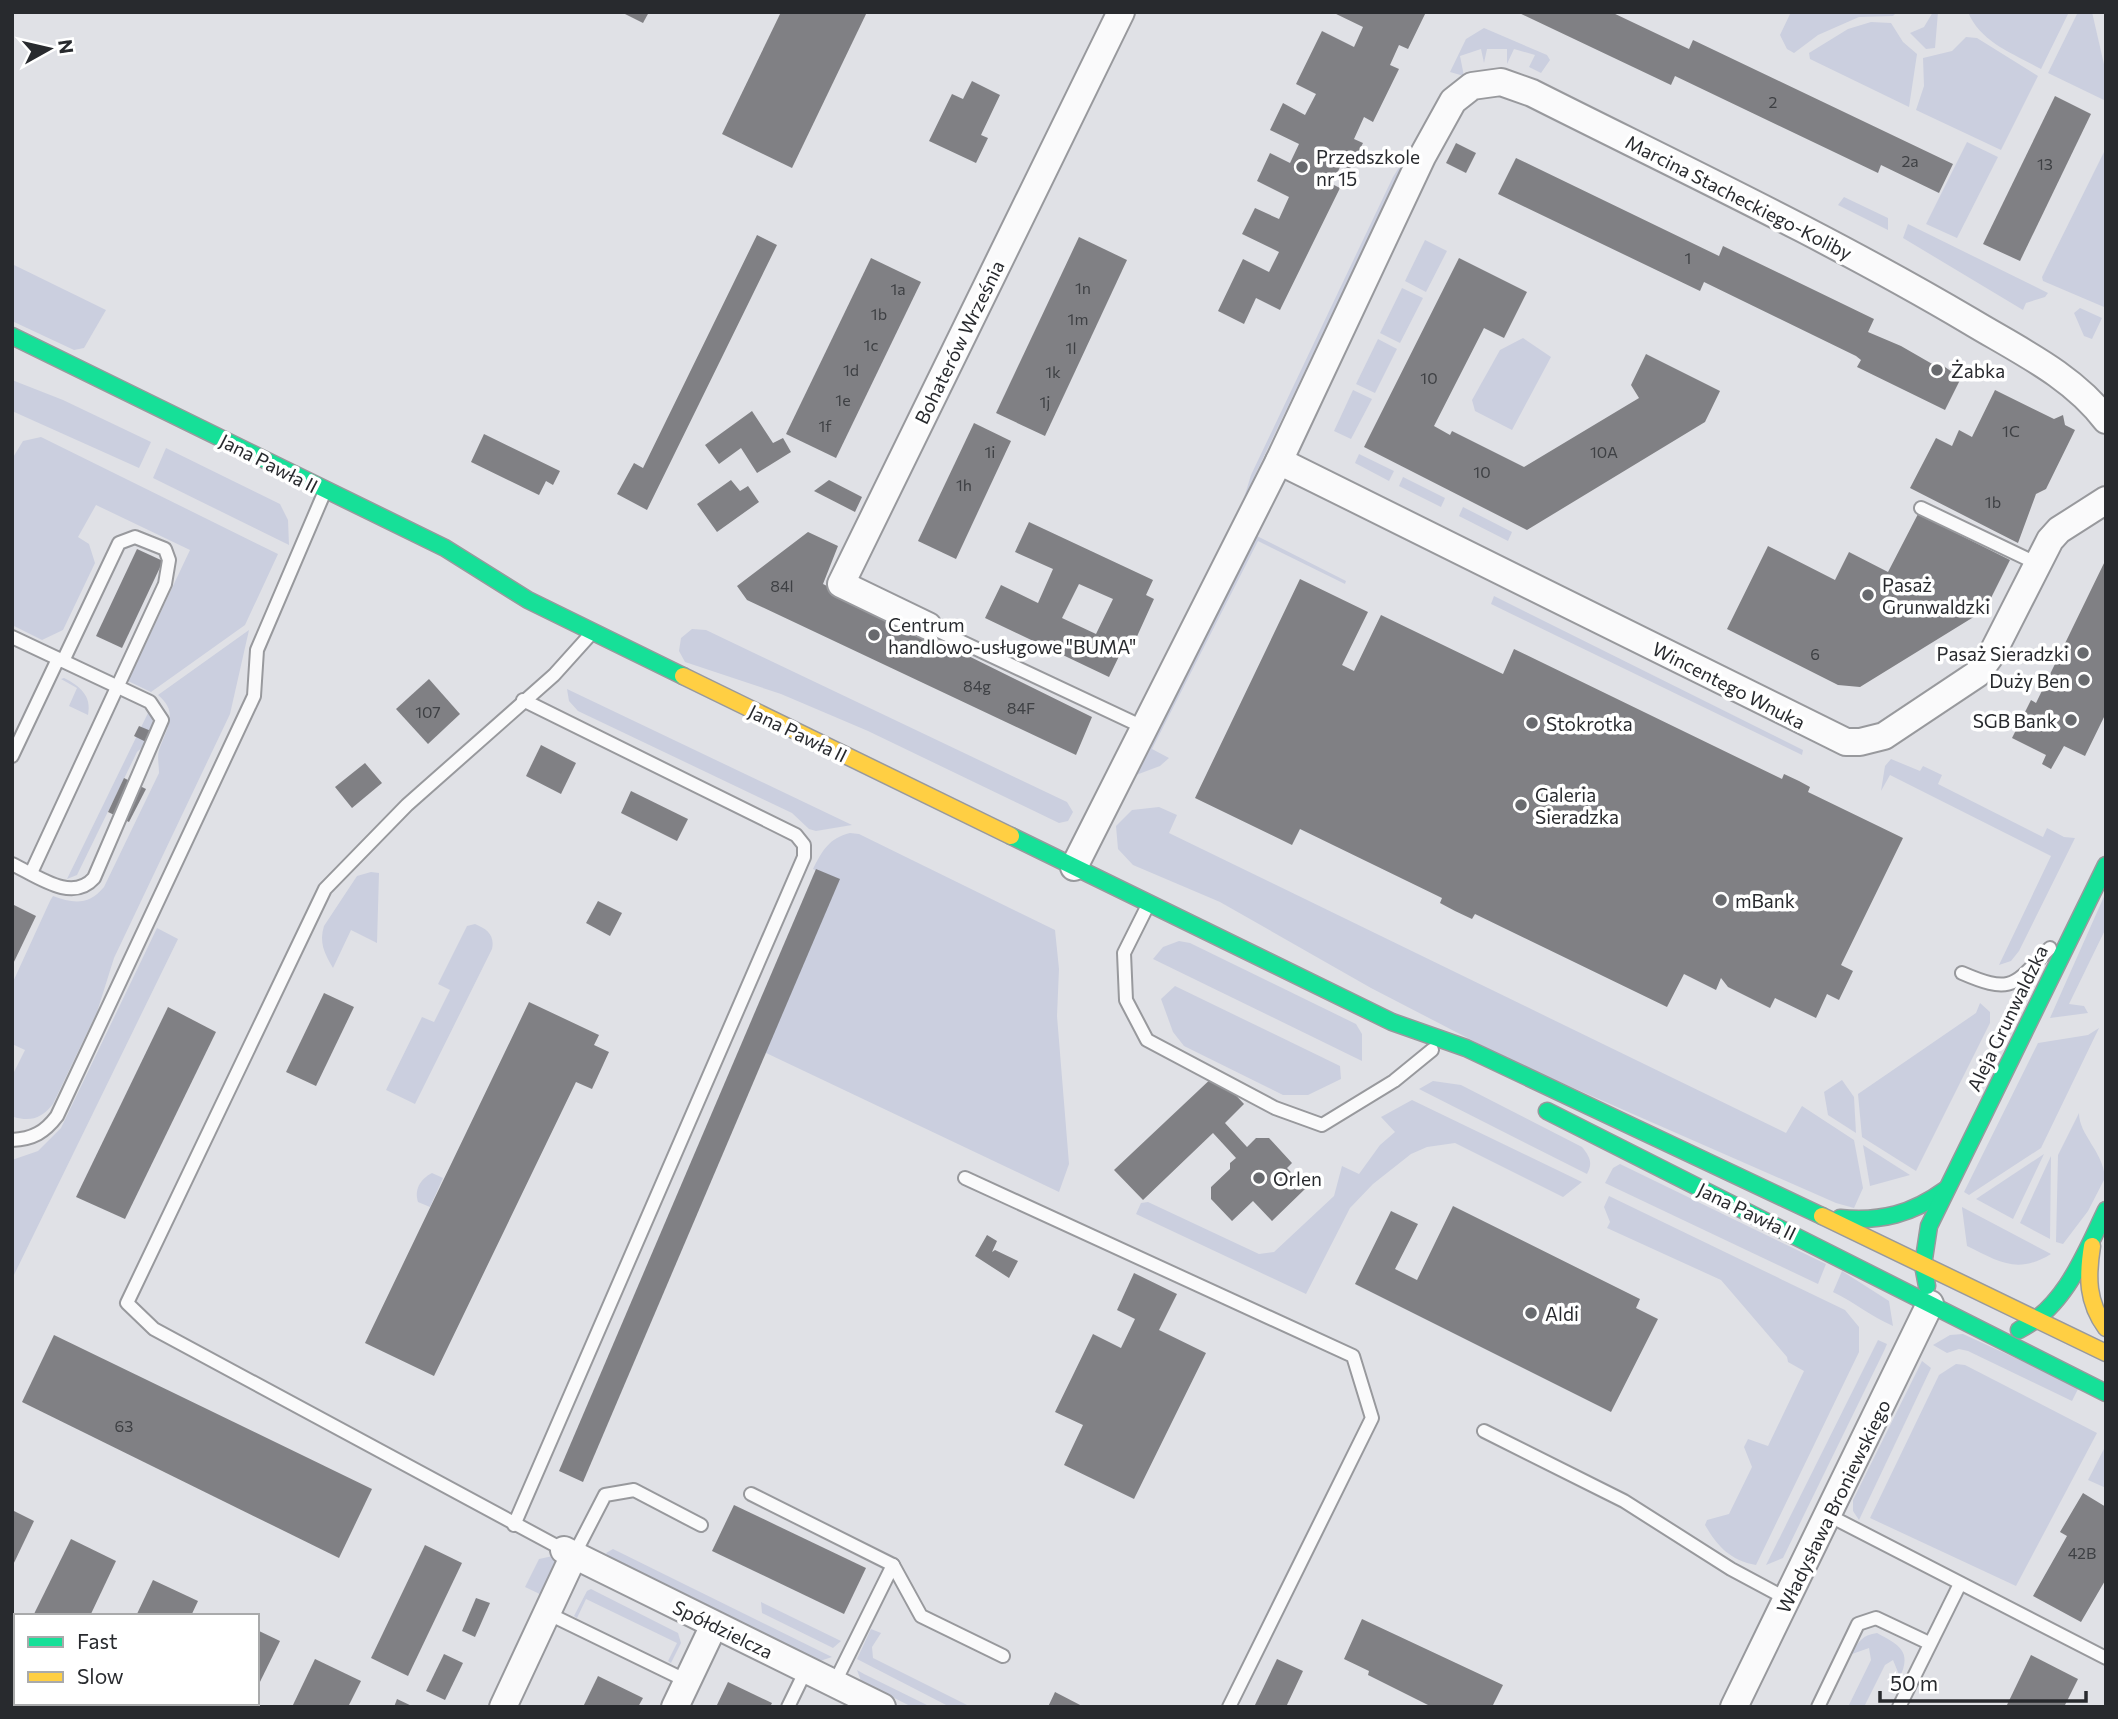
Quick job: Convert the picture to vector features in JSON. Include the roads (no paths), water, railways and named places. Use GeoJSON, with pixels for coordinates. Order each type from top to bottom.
{"type":"FeatureCollection","features":[{"type":"Feature","properties":{"kind":"main road","name":"Jana Pawła II"},"geometry":{"type":"LineString","coordinates":[[12,337],[444,548],[522,597],[1392,1022],[1466,1048],[2106,1353]]}},
{"type":"Feature","properties":{"kind":"main road","name":"Jana Pawła II"},"geometry":{"type":"LineString","coordinates":[[453,573],[522,597]]}},
{"type":"Feature","properties":{"kind":"main road","name":"Aleja Grunwaldzka"},"geometry":{"type":"LineString","coordinates":[[1930,1304],[1923,1265],[1926,1235],[1945,1190],[2106,865]]}},
{"type":"Feature","properties":{"kind":"main road","name":"Jana Pawła II"},"geometry":{"type":"LineString","coordinates":[[1392,1022],[1432,1050],[1455,1062]]}},
{"type":"Feature","properties":{"kind":"main road","name":"Jana Pawła II"},"geometry":{"type":"LineString","coordinates":[[1536,1105],[2106,1393]]}},
{"type":"Feature","properties":{"kind":"main road","name":"Aleja Grunwaldzka"},"geometry":{"type":"LineString","coordinates":[[1822,1216],[1888,1220],[1912,1213],[1945,1190]]}},
{"type":"Feature","properties":{"kind":"main road"},"geometry":{"type":"LineString","coordinates":[[1983,1332],[2007,1333],[2022,1330],[2038,1320],[2056,1301],[2106,1210]]}},
{"type":"Feature","properties":{"kind":"main road"},"geometry":{"type":"LineString","coordinates":[[2096,1231],[2088,1266],[2088,1291],[2093,1310],[2106,1328]]}},
{"type":"Feature","properties":{"kind":"street","name":"Bohaterów Września"},"geometry":{"type":"LineString","coordinates":[[928,626],[841,584],[1121,12]]}},
{"type":"Feature","properties":{"kind":"street","name":"Marcina Stacheckiego-Koliby"},"geometry":{"type":"LineString","coordinates":[[1074,867],[1279,461],[1400,202],[1453,101],[1472,86],[1501,82],[1532,93],[1880,268],[2048,368],[2094,404],[2106,420]]}},
{"type":"Feature","properties":{"kind":"street","name":"Wincentego Wnuka"},"geometry":{"type":"LineString","coordinates":[[1279,461],[1846,742],[1884,736],[1977,674],[1993,652],[2036,564],[2059,530],[2106,500]]}},
{"type":"Feature","properties":{"kind":"street","name":"Władysława Broniewskiego"},"geometry":{"type":"LineString","coordinates":[[1734,1707],[1930,1304]]}},
{"type":"Feature","properties":{"kind":"street"},"geometry":{"type":"LineString","coordinates":[[503,1707],[547,1613],[569,1553]]}},
{"type":"Feature","properties":{"kind":"street","name":"Spółdzielcza"},"geometry":{"type":"LineString","coordinates":[[569,1553],[881,1707]]}},
{"type":"Feature","properties":{"kind":"street"},"geometry":{"type":"LineString","coordinates":[[675,1707],[714,1625]]}},
{"type":"Feature","properties":{"kind":"lane"},"geometry":{"type":"LineString","coordinates":[[12,1140],[33,1138],[48,1128],[63,1104],[112,1001],[126,963],[254,696],[257,650],[325,491]]}},
{"type":"Feature","properties":{"kind":"lane"},"geometry":{"type":"LineString","coordinates":[[1921,508],[2036,564]]}},
{"type":"Feature","properties":{"kind":"lane"},"geometry":{"type":"LineString","coordinates":[[12,756],[119,543],[126,538],[145,539],[165,549],[169,572],[31,873]]}},
{"type":"Feature","properties":{"kind":"lane"},"geometry":{"type":"LineString","coordinates":[[928,626],[1145,729]]}},
{"type":"Feature","properties":{"kind":"lane"},"geometry":{"type":"LineString","coordinates":[[593,632],[554,675],[407,805],[325,889],[127,1303],[154,1329],[569,1553],[605,1495],[634,1490],[701,1525]]}},
{"type":"Feature","properties":{"kind":"lane"},"geometry":{"type":"LineString","coordinates":[[12,637],[147,701],[162,720],[94,878],[86,887],[71,890],[61,887],[12,864]]}},
{"type":"Feature","properties":{"kind":"lane"},"geometry":{"type":"LineString","coordinates":[[514,1525],[804,857],[804,845],[796,835],[523,701]]}},
{"type":"Feature","properties":{"kind":"lane"},"geometry":{"type":"LineString","coordinates":[[1149,904],[1124,953],[1126,1000],[1147,1041],[1275,1108],[1322,1125],[1394,1082],[1432,1050]]}},
{"type":"Feature","properties":{"kind":"lane"},"geometry":{"type":"LineString","coordinates":[[1962,973],[1993,986],[2015,981],[2081,915]]}},
{"type":"Feature","properties":{"kind":"lane"},"geometry":{"type":"LineString","coordinates":[[965,1178],[1353,1356],[1372,1418],[1229,1707]]}},
{"type":"Feature","properties":{"kind":"lane"},"geometry":{"type":"LineString","coordinates":[[1484,1431],[1624,1501],[1731,1569],[1788,1599]]}},
{"type":"Feature","properties":{"kind":"lane"},"geometry":{"type":"LineString","coordinates":[[751,1494],[893,1565],[921,1616],[1003,1656]]}},
{"type":"Feature","properties":{"kind":"lane"},"geometry":{"type":"LineString","coordinates":[[1828,1515],[2106,1658]]}},
{"type":"Feature","properties":{"kind":"lane"},"geometry":{"type":"LineString","coordinates":[[834,1684],[893,1565]]}},
{"type":"Feature","properties":{"kind":"lane"},"geometry":{"type":"LineString","coordinates":[[1899,1707],[1960,1584]]}},
{"type":"Feature","properties":{"kind":"lane"},"geometry":{"type":"LineString","coordinates":[[547,1613],[687,1681]]}},
{"type":"Feature","properties":{"kind":"lane"},"geometry":{"type":"LineString","coordinates":[[1818,1707],[1858,1624],[1876,1618],[1929,1643]]}},
{"type":"Feature","properties":{"kind":"lane"},"geometry":{"type":"LineString","coordinates":[[788,1707],[806,1670]]}},
{"type":"Feature","properties":{"kind":"place","name":"Przedszkole nr 15"},"geometry":{"type":"Point","coordinates":[1302,167]}},
{"type":"Feature","properties":{"kind":"place","name":"Żabka"},"geometry":{"type":"Point","coordinates":[1937,370]}},
{"type":"Feature","properties":{"kind":"place","name":"Pasaż Grunwaldzki"},"geometry":{"type":"Point","coordinates":[1868,595]}},
{"type":"Feature","properties":{"kind":"place","name":"Centrum handlowo-usługowe \"BUMA\""},"geometry":{"type":"Point","coordinates":[874,635]}},
{"type":"Feature","properties":{"kind":"place","name":"Pasaż Sieradzki"},"geometry":{"type":"Point","coordinates":[2083,653]}},
{"type":"Feature","properties":{"kind":"place","name":"Duży Ben"},"geometry":{"type":"Point","coordinates":[2084,680]}},
{"type":"Feature","properties":{"kind":"place","name":"SGB Bank"},"geometry":{"type":"Point","coordinates":[2071,720]}},
{"type":"Feature","properties":{"kind":"place","name":"Stokrotka"},"geometry":{"type":"Point","coordinates":[1532,723]}},
{"type":"Feature","properties":{"kind":"place","name":"Galeria Sieradzka"},"geometry":{"type":"Point","coordinates":[1521,805]}},
{"type":"Feature","properties":{"kind":"place","name":"mBank"},"geometry":{"type":"Point","coordinates":[1721,900]}},
{"type":"Feature","properties":{"kind":"place","name":"Orlen"},"geometry":{"type":"Point","coordinates":[1259,1178]}},
{"type":"Feature","properties":{"kind":"place","name":"Aldi"},"geometry":{"type":"Point","coordinates":[1531,1313]}}]}
